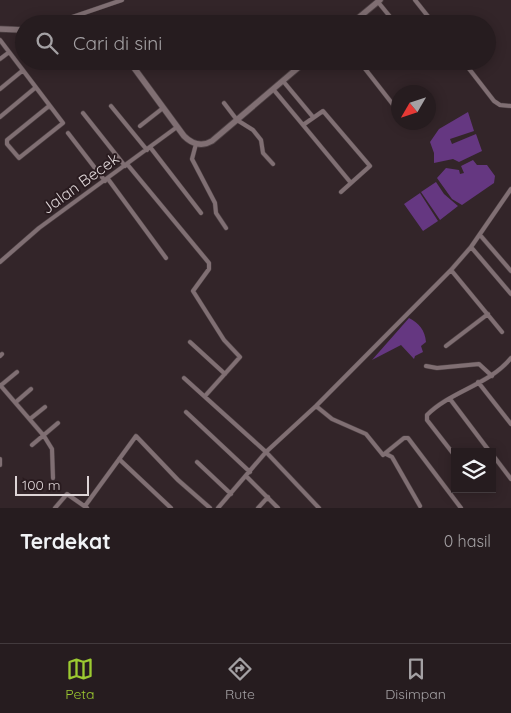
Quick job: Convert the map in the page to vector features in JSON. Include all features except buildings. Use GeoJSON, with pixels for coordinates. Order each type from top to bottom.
{"type":"FeatureCollection","features":[{"type":"Feature","properties":{"kind":"main road"},"geometry":{"type":"LineString","coordinates":[[362,15],[379,1]]}},
{"type":"Feature","properties":{"kind":"main road"},"geometry":{"type":"LineString","coordinates":[[0,29],[15,30]]}},
{"type":"Feature","properties":{"kind":"main road"},"geometry":{"type":"LineString","coordinates":[[135,70],[177,127],[188,140],[196,144],[209,143],[296,70]]}},
{"type":"Feature","properties":{"kind":"street"},"geometry":{"type":"LineString","coordinates":[[77,15],[119,0]]}},
{"type":"Feature","properties":{"kind":"street"},"geometry":{"type":"LineString","coordinates":[[415,0],[427,15]]}},
{"type":"Feature","properties":{"kind":"street"},"geometry":{"type":"LineString","coordinates":[[379,1],[389,15]]}},
{"type":"Feature","properties":{"kind":"street"},"geometry":{"type":"LineString","coordinates":[[0,43],[15,62]]}},
{"type":"Feature","properties":{"kind":"street"},"geometry":{"type":"LineString","coordinates":[[0,59],[8,53]]}},
{"type":"Feature","properties":{"kind":"street"},"geometry":{"type":"LineString","coordinates":[[365,70],[391,102]]}},
{"type":"Feature","properties":{"kind":"street"},"geometry":{"type":"LineString","coordinates":[[470,70],[494,101],[500,105],[511,106]]}},
{"type":"Feature","properties":{"kind":"street"},"geometry":{"type":"LineString","coordinates":[[0,89],[22,71],[63,124],[19,158],[7,144],[7,140],[49,106]]}},
{"type":"Feature","properties":{"kind":"street"},"geometry":{"type":"LineString","coordinates":[[283,81],[313,117]]}},
{"type":"Feature","properties":{"kind":"street"},"geometry":{"type":"LineString","coordinates":[[0,117],[35,88]]}},
{"type":"Feature","properties":{"kind":"street"},"geometry":{"type":"LineString","coordinates":[[273,89],[351,183]]}},
{"type":"Feature","properties":{"kind":"street"},"geometry":{"type":"LineString","coordinates":[[224,103],[237,120],[252,130],[261,140],[263,153],[273,164]]}},
{"type":"Feature","properties":{"kind":"street"},"geometry":{"type":"LineString","coordinates":[[111,106],[149,148],[201,213]]}},
{"type":"Feature","properties":{"kind":"street"},"geometry":{"type":"LineString","coordinates":[[140,126],[163,108]]}},
{"type":"Feature","properties":{"kind":"street"},"geometry":{"type":"LineString","coordinates":[[303,125],[325,111],[369,165],[369,168],[341,192]]}},
{"type":"Feature","properties":{"kind":"street"},"geometry":{"type":"LineString","coordinates":[[83,113],[209,263],[209,269],[193,291],[224,340],[239,355],[239,358],[205,396]]}},
{"type":"Feature","properties":{"kind":"street","name":"Jalan Becek"},"geometry":{"type":"LineString","coordinates":[[0,262],[39,228],[177,127]]}},
{"type":"Feature","properties":{"kind":"street"},"geometry":{"type":"LineString","coordinates":[[68,133],[166,258]]}},
{"type":"Feature","properties":{"kind":"street"},"geometry":{"type":"LineString","coordinates":[[196,144],[192,159],[215,203],[216,212],[226,228]]}},
{"type":"Feature","properties":{"kind":"street"},"geometry":{"type":"LineString","coordinates":[[218,508],[266,452],[316,406],[451,270],[480,235],[511,189]]}},
{"type":"Feature","properties":{"kind":"street"},"geometry":{"type":"LineString","coordinates":[[480,235],[511,271]]}},
{"type":"Feature","properties":{"kind":"street"},"geometry":{"type":"LineString","coordinates":[[471,247],[511,294]]}},
{"type":"Feature","properties":{"kind":"street"},"geometry":{"type":"LineString","coordinates":[[451,270],[502,332]]}},
{"type":"Feature","properties":{"kind":"street"},"geometry":{"type":"LineString","coordinates":[[446,346],[488,314]]}},
{"type":"Feature","properties":{"kind":"street"},"geometry":{"type":"LineString","coordinates":[[190,342],[224,374]]}},
{"type":"Feature","properties":{"kind":"street"},"geometry":{"type":"LineString","coordinates":[[451,451],[426,417],[430,412],[450,399],[492,376],[511,358]]}},
{"type":"Feature","properties":{"kind":"street"},"geometry":{"type":"LineString","coordinates":[[426,366],[437,368],[479,364],[492,376]]}},
{"type":"Feature","properties":{"kind":"street"},"geometry":{"type":"LineString","coordinates":[[506,364],[511,370]]}},
{"type":"Feature","properties":{"kind":"street"},"geometry":{"type":"LineString","coordinates":[[17,372],[0,385],[44,436],[52,449],[53,478]]}},
{"type":"Feature","properties":{"kind":"street"},"geometry":{"type":"LineString","coordinates":[[184,378],[266,452],[319,508]]}},
{"type":"Feature","properties":{"kind":"street"},"geometry":{"type":"LineString","coordinates":[[478,382],[511,424]]}},
{"type":"Feature","properties":{"kind":"street"},"geometry":{"type":"LineString","coordinates":[[16,402],[31,389]]}},
{"type":"Feature","properties":{"kind":"street"},"geometry":{"type":"LineString","coordinates":[[450,399],[487,448]]}},
{"type":"Feature","properties":{"kind":"street"},"geometry":{"type":"LineString","coordinates":[[316,406],[332,419],[366,434],[383,455],[386,454],[392,457],[420,506]]}},
{"type":"Feature","properties":{"kind":"street"},"geometry":{"type":"LineString","coordinates":[[30,419],[44,407]]}},
{"type":"Feature","properties":{"kind":"street"},"geometry":{"type":"LineString","coordinates":[[186,412],[250,472]]}},
{"type":"Feature","properties":{"kind":"street"},"geometry":{"type":"LineString","coordinates":[[32,445],[58,423]]}},
{"type":"Feature","properties":{"kind":"street"},"geometry":{"type":"LineString","coordinates":[[55,508],[67,494],[86,507],[138,436],[178,480],[210,508]]}},
{"type":"Feature","properties":{"kind":"street"},"geometry":{"type":"LineString","coordinates":[[386,454],[404,438],[408,438],[461,508]]}},
{"type":"Feature","properties":{"kind":"street"},"geometry":{"type":"LineString","coordinates":[[0,459],[0,465]]}},
{"type":"Feature","properties":{"kind":"street"},"geometry":{"type":"LineString","coordinates":[[120,459],[171,508]]}},
{"type":"Feature","properties":{"kind":"street"},"geometry":{"type":"LineString","coordinates":[[496,460],[511,479]]}},
{"type":"Feature","properties":{"kind":"street"},"geometry":{"type":"LineString","coordinates":[[197,462],[230,494]]}},
{"type":"Feature","properties":{"kind":"street"},"geometry":{"type":"LineString","coordinates":[[246,476],[278,508]]}},
{"type":"Feature","properties":{"kind":"street"},"geometry":{"type":"LineString","coordinates":[[258,508],[268,497]]}},
{"type":"Feature","properties":{"kind":"shaded area"},"geometry":{"type":"Polygon","coordinates":[[[468,112],[474,131],[450,139],[452,144],[476,134],[482,151],[459,162],[453,159],[434,163],[434,153],[430,142],[439,129],[468,112]]]}},
{"type":"Feature","properties":{"kind":"shaded area"},"geometry":{"type":"Polygon","coordinates":[[[473,160],[477,165],[487,165],[495,176],[494,183],[462,205],[452,199],[437,178],[446,168],[459,170],[460,174],[464,173],[461,166],[473,160]]]}},
{"type":"Feature","properties":{"kind":"shaded area"},"geometry":{"type":"Polygon","coordinates":[[[436,182],[444,194],[458,206],[440,220],[421,192],[436,182]]]}},
{"type":"Feature","properties":{"kind":"shaded area"},"geometry":{"type":"Polygon","coordinates":[[[420,193],[438,221],[423,231],[404,204],[420,193]]]}},
{"type":"Feature","properties":{"kind":"shaded area"},"geometry":{"type":"Polygon","coordinates":[[[409,318],[416,322],[423,330],[426,342],[421,346],[423,352],[415,356],[414,359],[401,345],[372,360],[409,318]]]}}]}
